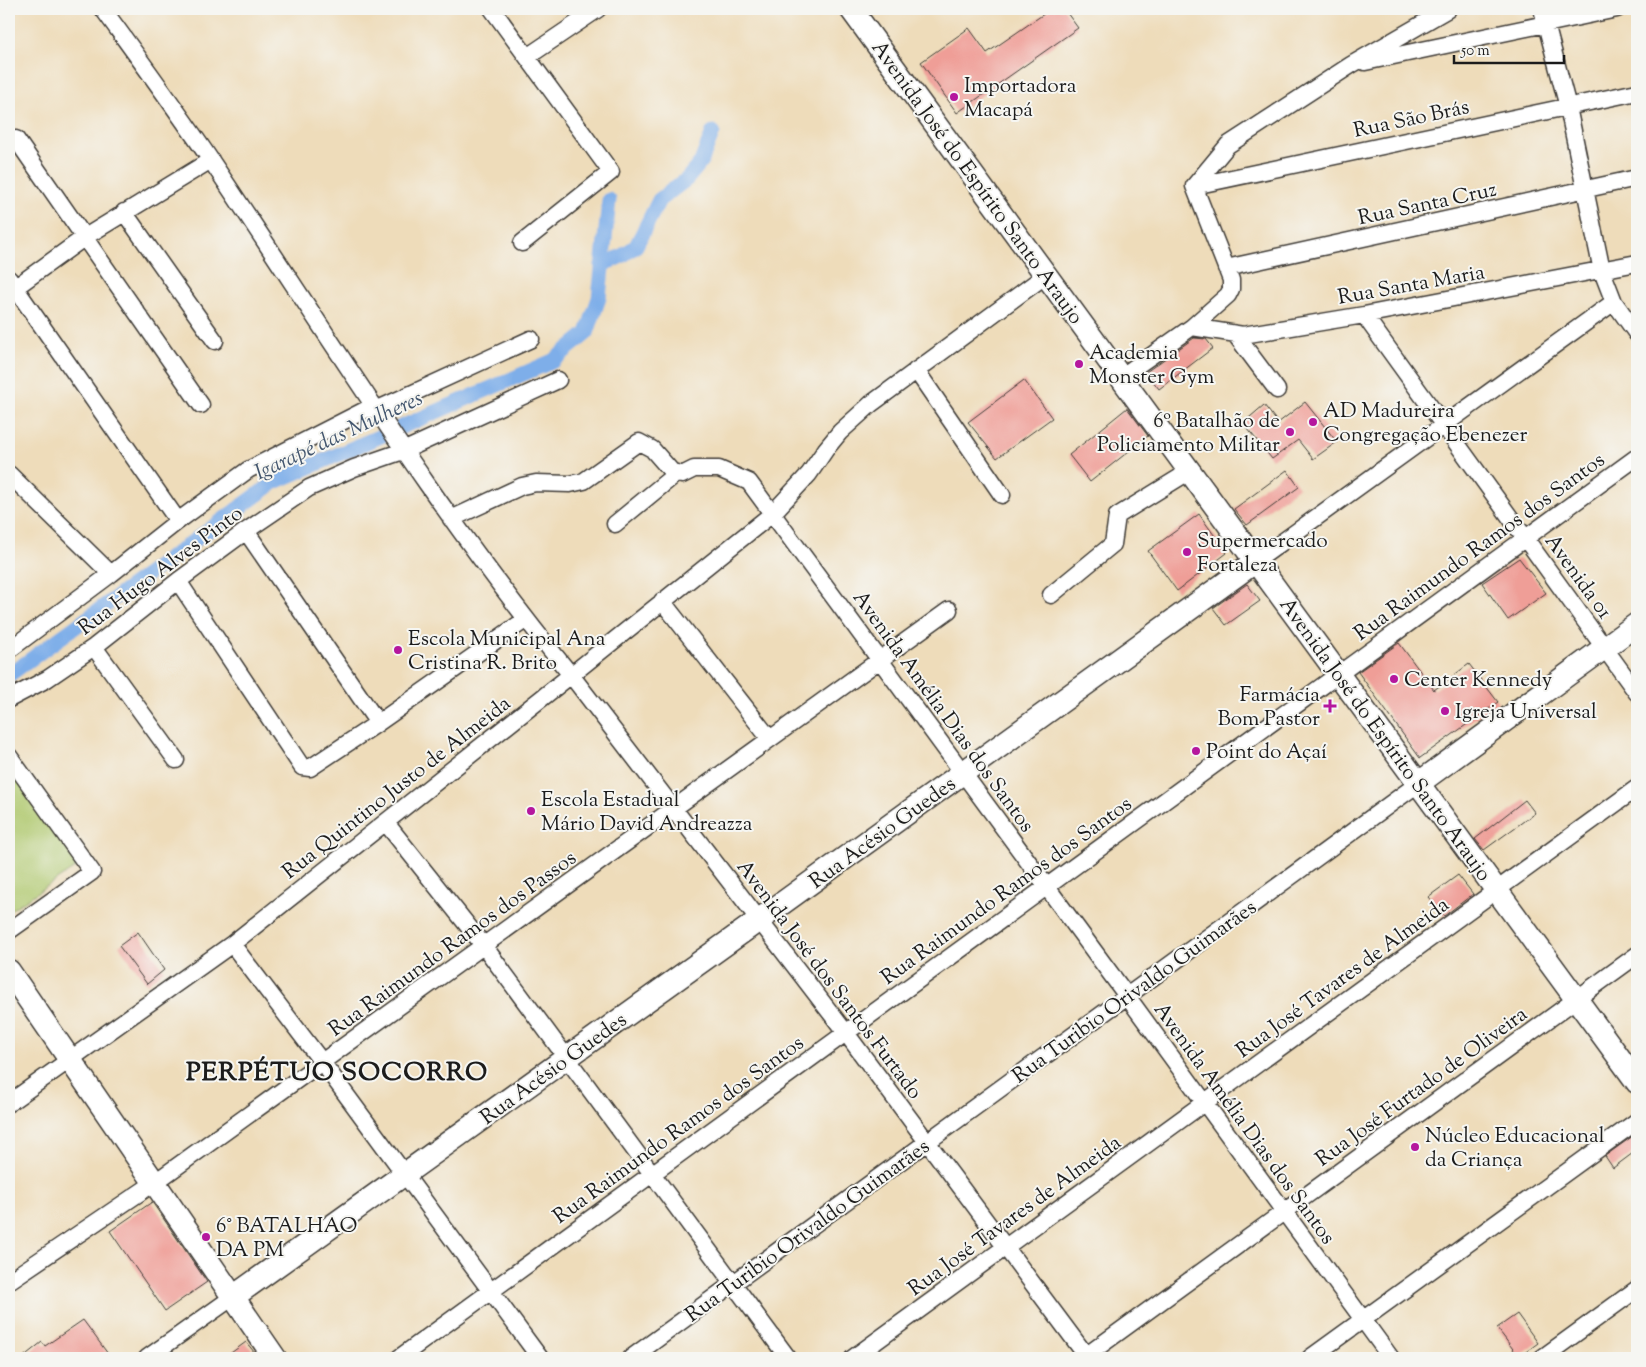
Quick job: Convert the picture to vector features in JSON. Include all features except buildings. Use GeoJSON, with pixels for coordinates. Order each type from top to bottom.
{"type":"FeatureCollection","features":[{"type":"Feature","properties":{"kind":"street","name":"Avenida José dos Santos Furtado"},"geometry":{"type":"LineString","coordinates":[[104,9],[211,160],[400,446],[451,519],[525,620],[571,675],[846,1033],[1006,1247],[1086,1358]]}},
{"type":"Feature","properties":{"kind":"street"},"geometry":{"type":"LineString","coordinates":[[492,9],[611,172],[522,243]]}},
{"type":"Feature","properties":{"kind":"street"},"geometry":{"type":"LineString","coordinates":[[527,57],[598,9]]}},
{"type":"Feature","properties":{"kind":"street","name":"Avenida José do Espírito Santo Araujo"},"geometry":{"type":"LineString","coordinates":[[851,9],[1637,1082]]}},
{"type":"Feature","properties":{"kind":"street"},"geometry":{"type":"LineString","coordinates":[[1121,377],[1192,327],[1228,295],[1231,289],[1231,280],[1194,186],[1228,145],[1351,65],[1448,9]]}},
{"type":"Feature","properties":{"kind":"street"},"geometry":{"type":"LineString","coordinates":[[1542,9],[1568,107],[1602,271],[1614,302],[1637,334]]}},
{"type":"Feature","properties":{"kind":"street"},"geometry":{"type":"LineString","coordinates":[[1351,65],[1617,9]]}},
{"type":"Feature","properties":{"kind":"street","name":"Rua São Brás"},"geometry":{"type":"LineString","coordinates":[[1194,186],[1637,92]]}},
{"type":"Feature","properties":{"kind":"street"},"geometry":{"type":"LineString","coordinates":[[16,139],[201,405]]}},
{"type":"Feature","properties":{"kind":"street"},"geometry":{"type":"LineString","coordinates":[[178,521],[11,286],[124,212],[211,160]]}},
{"type":"Feature","properties":{"kind":"street","name":"Rua Santa Cruz"},"geometry":{"type":"LineString","coordinates":[[1226,268],[1637,178]]}},
{"type":"Feature","properties":{"kind":"street"},"geometry":{"type":"LineString","coordinates":[[124,212],[215,341]]}},
{"type":"Feature","properties":{"kind":"street","name":"Rua Santa Maria"},"geometry":{"type":"LineString","coordinates":[[1192,327],[1244,335],[1364,315],[1637,263]]}},
{"type":"Feature","properties":{"kind":"street","name":"Rua Quintino Justo de Almeida"},"geometry":{"type":"LineString","coordinates":[[9,1103],[232,944],[386,823],[772,514],[809,474],[840,432],[871,404],[1046,275]]}},
{"type":"Feature","properties":{"kind":"street","name":"Rua Acésio Guedes"},"geometry":{"type":"LineString","coordinates":[[147,1358],[759,920],[1614,302]]}},
{"type":"Feature","properties":{"kind":"street","name":"Avenida 01"},"geometry":{"type":"LineString","coordinates":[[1364,315],[1637,693]]}},
{"type":"Feature","properties":{"kind":"street"},"geometry":{"type":"LineString","coordinates":[[1235,334],[1277,390]]}},
{"type":"Feature","properties":{"kind":"street","name":"Rua Hugo Alves Pinto"},"geometry":{"type":"LineString","coordinates":[[9,650],[248,470],[531,339]]}},
{"type":"Feature","properties":{"kind":"street"},"geometry":{"type":"LineString","coordinates":[[916,370],[1002,495]]}},
{"type":"Feature","properties":{"kind":"street","name":"Rua Hugo Alves Pinto"},"geometry":{"type":"LineString","coordinates":[[9,699],[48,678],[94,647],[178,581],[309,488],[400,446],[558,380]]}},
{"type":"Feature","properties":{"kind":"street"},"geometry":{"type":"LineString","coordinates":[[451,519],[522,486],[536,483],[570,484],[584,481],[639,442],[652,449],[673,473],[677,474],[615,524]]}},
{"type":"Feature","properties":{"kind":"street","name":"Rua Raimundo Ramos dos Santos"},"geometry":{"type":"LineString","coordinates":[[399,1358],[1637,457]]}},
{"type":"Feature","properties":{"kind":"street","name":"Avenida Amélia Dias dos Santos"},"geometry":{"type":"LineString","coordinates":[[677,474],[682,475],[694,469],[719,469],[749,482],[1391,1358]]}},
{"type":"Feature","properties":{"kind":"street"},"geometry":{"type":"LineString","coordinates":[[1051,595],[1113,544],[1117,516],[1190,471]]}},
{"type":"Feature","properties":{"kind":"street"},"geometry":{"type":"LineString","coordinates":[[9,474],[111,574]]}},
{"type":"Feature","properties":{"kind":"street"},"geometry":{"type":"LineString","coordinates":[[246,531],[378,723]]}},
{"type":"Feature","properties":{"kind":"street"},"geometry":{"type":"LineString","coordinates":[[178,581],[302,767],[306,769],[378,723],[525,620]]}},
{"type":"Feature","properties":{"kind":"street"},"geometry":{"type":"LineString","coordinates":[[662,601],[770,738]]}},
{"type":"Feature","properties":{"kind":"street","name":"Rua Raimundo Ramos dos Passos"},"geometry":{"type":"LineString","coordinates":[[9,1281],[154,1182],[674,810],[770,738],[949,610]]}},
{"type":"Feature","properties":{"kind":"street","name":"Rua Turibio Orivaldo Guimarães"},"geometry":{"type":"LineString","coordinates":[[630,1358],[1637,624]]}},
{"type":"Feature","properties":{"kind":"street"},"geometry":{"type":"LineString","coordinates":[[94,647],[176,760]]}},
{"type":"Feature","properties":{"kind":"street"},"geometry":{"type":"LineString","coordinates":[[9,756],[92,872],[9,930]]}},
{"type":"Feature","properties":{"kind":"street","name":"Rua José Tavares de Almeida"},"geometry":{"type":"LineString","coordinates":[[853,1358],[1637,788]]}},
{"type":"Feature","properties":{"kind":"street"},"geometry":{"type":"LineString","coordinates":[[386,823],[484,946],[788,1358]]}},
{"type":"Feature","properties":{"kind":"street"},"geometry":{"type":"LineString","coordinates":[[232,944],[322,1062],[540,1358]]}},
{"type":"Feature","properties":{"kind":"street","name":"Rua José Furtado de Oliveira"},"geometry":{"type":"LineString","coordinates":[[1086,1358],[1637,955]]}},
{"type":"Feature","properties":{"kind":"street"},"geometry":{"type":"LineString","coordinates":[[9,971],[276,1358]]}},
{"type":"Feature","properties":{"kind":"street"},"geometry":{"type":"LineString","coordinates":[[1310,1358],[1637,1121]]}},
{"type":"Feature","properties":{"kind":"street"},"geometry":{"type":"LineString","coordinates":[[1542,1358],[1637,1290]]}},
{"type":"Feature","properties":{"kind":"green space"},"geometry":{"type":"Polygon","coordinates":[[[9,762],[81,864],[9,911],[9,762]]]}},
{"type":"Feature","properties":{"kind":"waterway"},"geometry":{"type":"LineString","coordinates":[[602,265],[622,256],[636,246],[659,200],[687,179],[701,162],[713,132]]}},
{"type":"Feature","properties":{"kind":"waterway","name":"Igarapé das Mulheres"},"geometry":{"type":"LineString","coordinates":[[9,675],[275,482],[553,361],[587,333],[599,298],[609,200]]}},
{"type":"Feature","properties":{"kind":"place","name":"Importadora Macapá"},"geometry":{"type":"Point","coordinates":[954,97]}},
{"type":"Feature","properties":{"kind":"place","name":"Academia Monster Gym"},"geometry":{"type":"Point","coordinates":[1079,364]}},
{"type":"Feature","properties":{"kind":"place","name":"AD Madureira Congregação Ebenezer"},"geometry":{"type":"Point","coordinates":[1313,422]}},
{"type":"Feature","properties":{"kind":"place","name":"6º Batalhão de Policiamento Militar"},"geometry":{"type":"Point","coordinates":[1290,432]}},
{"type":"Feature","properties":{"kind":"place","name":"Supermercado Fortaleza"},"geometry":{"type":"Point","coordinates":[1187,552]}},
{"type":"Feature","properties":{"kind":"place","name":"Escola Municipal Ana Cristina R. Brito"},"geometry":{"type":"Point","coordinates":[398,650]}},
{"type":"Feature","properties":{"kind":"place","name":"Center Kennedy"},"geometry":{"type":"Point","coordinates":[1394,679]}},
{"type":"Feature","properties":{"kind":"place","name":"Farmácia Bom Pastor"},"geometry":{"type":"Point","coordinates":[1330,706]}},
{"type":"Feature","properties":{"kind":"place","name":"Igreja Universal"},"geometry":{"type":"Point","coordinates":[1445,711]}},
{"type":"Feature","properties":{"kind":"place","name":"Point do Açaí"},"geometry":{"type":"Point","coordinates":[1196,751]}},
{"type":"Feature","properties":{"kind":"place","name":"Escola Estadual Mário David Andreazza"},"geometry":{"type":"Point","coordinates":[531,811]}},
{"type":"Feature","properties":{"kind":"place","name":"Núcleo Educacional da Criança"},"geometry":{"type":"Point","coordinates":[1415,1147]}},
{"type":"Feature","properties":{"kind":"place","name":"6° BATALHAO DA PM"},"geometry":{"type":"Point","coordinates":[206,1237]}},
{"type":"Feature","properties":{"kind":"district","name":"PERPÉTUO SOCORRO"},"geometry":{"type":"Point","coordinates":[337,1071]}}]}
